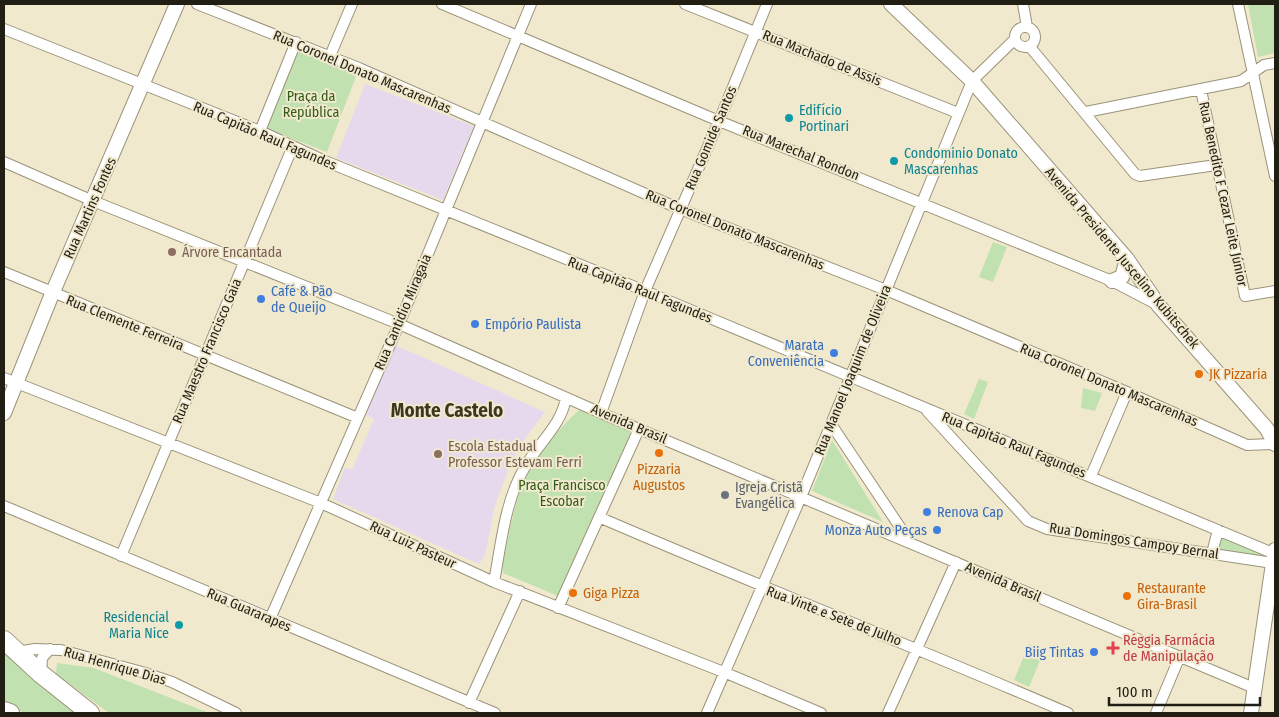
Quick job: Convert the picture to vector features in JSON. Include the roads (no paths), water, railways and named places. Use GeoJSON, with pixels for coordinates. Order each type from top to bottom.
{"type":"FeatureCollection","features":[{"type":"Feature","properties":{"kind":"highway"},"geometry":{"type":"LineString","coordinates":[[4,640],[41,674],[90,713]]}},
{"type":"Feature","properties":{"kind":"highway"},"geometry":{"type":"LineString","coordinates":[[4,711],[10,713]]}},
{"type":"Feature","properties":{"kind":"main road","name":"Rua Martins Fontes"},"geometry":{"type":"LineString","coordinates":[[4,413],[10,380],[52,294],[177,4]]}},
{"type":"Feature","properties":{"kind":"main road","name":"Avenida Presidente Juscelino Kubitschek"},"geometry":{"type":"LineString","coordinates":[[891,4],[972,81],[1126,259],[1159,306],[1271,431],[1275,444]]}},
{"type":"Feature","properties":{"kind":"main road"},"geometry":{"type":"LineString","coordinates":[[1112,281],[1122,277],[1126,259]]}},
{"type":"Feature","properties":{"kind":"main road"},"geometry":{"type":"LineString","coordinates":[[1251,713],[1254,688],[1270,619],[1274,556]]}},
{"type":"Feature","properties":{"kind":"street","name":"Rua Coronel Donato Mascarenhas"},"geometry":{"type":"LineString","coordinates":[[197,4],[330,56],[680,208],[886,290],[1247,445],[1275,444]]}},
{"type":"Feature","properties":{"kind":"street"},"geometry":{"type":"LineString","coordinates":[[330,56],[352,4]]}},
{"type":"Feature","properties":{"kind":"street","name":"Rua Marechal Rondon"},"geometry":{"type":"LineString","coordinates":[[442,4],[719,121],[923,202],[1112,281],[1159,306]]}},
{"type":"Feature","properties":{"kind":"street","name":"Rua Cantidio Miragaia"},"geometry":{"type":"LineString","coordinates":[[270,619],[398,324],[531,4]]}},
{"type":"Feature","properties":{"kind":"street","name":"Rua Machado de Assis"},"geometry":{"type":"LineString","coordinates":[[685,4],[958,113]]}},
{"type":"Feature","properties":{"kind":"street","name":"Rua Gomide Santos"},"geometry":{"type":"LineString","coordinates":[[601,412],[645,291],[719,121],[766,4]]}},
{"type":"Feature","properties":{"kind":"street"},"geometry":{"type":"LineString","coordinates":[[1023,4],[1027,27]]}},
{"type":"Feature","properties":{"kind":"street"},"geometry":{"type":"LineString","coordinates":[[1238,4],[1275,176]]}},
{"type":"Feature","properties":{"kind":"street"},"geometry":{"type":"LineString","coordinates":[[1030,47],[1036,36],[1032,29],[1027,27],[1017,31],[1015,39],[1021,47],[1030,47],[1086,112],[1135,174],[1140,176],[1216,164]]}},
{"type":"Feature","properties":{"kind":"street","name":"Rua Capitão Raul Fagundes"},"geometry":{"type":"LineString","coordinates":[[4,29],[142,86],[260,131],[445,210],[1091,476],[1274,556]]}},
{"type":"Feature","properties":{"kind":"street","name":"Rua Manoel Joaquim de Oliveira"},"geometry":{"type":"LineString","coordinates":[[707,713],[801,497],[972,81],[1015,39]]}},
{"type":"Feature","properties":{"kind":"street"},"geometry":{"type":"LineString","coordinates":[[260,131],[296,42]]}},
{"type":"Feature","properties":{"kind":"street"},"geometry":{"type":"LineString","coordinates":[[1086,112],[1242,82],[1264,65],[1275,63]]}},
{"type":"Feature","properties":{"kind":"street","name":"Rua Benedito F Cezar Leite Júnior"},"geometry":{"type":"LineString","coordinates":[[1201,90],[1245,296],[1275,291]]}},
{"type":"Feature","properties":{"kind":"street","name":"Rua Maestro Francisco Gaia"},"geometry":{"type":"LineString","coordinates":[[121,556],[294,146]]}},
{"type":"Feature","properties":{"kind":"street","name":"Avenida Brasil"},"geometry":{"type":"LineString","coordinates":[[4,162],[93,201],[398,324],[566,398],[1254,688]]}},
{"type":"Feature","properties":{"kind":"street","name":"Rua Clemente Ferreira"},"geometry":{"type":"LineString","coordinates":[[4,272],[52,294],[358,418]]}},
{"type":"Feature","properties":{"kind":"street","name":"Rua Luiz Pasteur"},"geometry":{"type":"LineString","coordinates":[[10,380],[170,441],[321,503],[494,582],[726,673],[821,713]]}},
{"type":"Feature","properties":{"kind":"street"},"geometry":{"type":"LineString","coordinates":[[1091,476],[1127,392]]}},
{"type":"Feature","properties":{"kind":"street"},"geometry":{"type":"LineString","coordinates":[[494,582],[514,493],[525,467],[558,422],[566,398]]}},
{"type":"Feature","properties":{"kind":"street","name":"Rua Domingos Campoy Bernal"},"geometry":{"type":"LineString","coordinates":[[924,408],[1028,521],[1047,529],[1212,553],[1274,556]]}},
{"type":"Feature","properties":{"kind":"street"},"geometry":{"type":"LineString","coordinates":[[830,424],[911,543]]}},
{"type":"Feature","properties":{"kind":"street"},"geometry":{"type":"LineString","coordinates":[[558,608],[601,518],[639,429]]}},
{"type":"Feature","properties":{"kind":"street","name":"Rua Guararapes"},"geometry":{"type":"LineString","coordinates":[[4,506],[495,713]]}},
{"type":"Feature","properties":{"kind":"street","name":"Rua Vinte e Sete de Julho"},"geometry":{"type":"LineString","coordinates":[[601,518],[762,588],[917,648],[1068,713]]}},
{"type":"Feature","properties":{"kind":"street"},"geometry":{"type":"LineString","coordinates":[[1212,553],[1218,530]]}},
{"type":"Feature","properties":{"kind":"street"},"geometry":{"type":"LineString","coordinates":[[888,713],[956,562]]}},
{"type":"Feature","properties":{"kind":"street"},"geometry":{"type":"LineString","coordinates":[[469,703],[520,592]]}},
{"type":"Feature","properties":{"kind":"street","name":"Rua Henrique Dias"},"geometry":{"type":"LineString","coordinates":[[18,652],[26,649],[50,649],[142,672],[172,682],[236,713]]}},
{"type":"Feature","properties":{"kind":"street"},"geometry":{"type":"LineString","coordinates":[[41,674],[42,658],[50,649]]}},
{"type":"Feature","properties":{"kind":"street"},"geometry":{"type":"LineString","coordinates":[[1156,713],[1180,656]]}},
{"type":"Feature","properties":{"kind":"place","name":"Edifício Portinari"},"geometry":{"type":"Point","coordinates":[789,118]}},
{"type":"Feature","properties":{"kind":"place","name":"Condominio Donato Mascarenhas"},"geometry":{"type":"Point","coordinates":[894,161]}},
{"type":"Feature","properties":{"kind":"place","name":"Árvore Encantada"},"geometry":{"type":"Point","coordinates":[172,252]}},
{"type":"Feature","properties":{"kind":"place","name":"Café & Pão de Queijo"},"geometry":{"type":"Point","coordinates":[261,299]}},
{"type":"Feature","properties":{"kind":"place","name":"Empório Paulista"},"geometry":{"type":"Point","coordinates":[475,324]}},
{"type":"Feature","properties":{"kind":"place","name":"Marata Conveniência"},"geometry":{"type":"Point","coordinates":[834,353]}},
{"type":"Feature","properties":{"kind":"place","name":"JK Pizzaria"},"geometry":{"type":"Point","coordinates":[1199,374]}},
{"type":"Feature","properties":{"kind":"place","name":"Pizzaria Augustos"},"geometry":{"type":"Point","coordinates":[659,453]}},
{"type":"Feature","properties":{"kind":"place","name":"Escola Estadual Professor Estevam Ferri"},"geometry":{"type":"Point","coordinates":[438,454]}},
{"type":"Feature","properties":{"kind":"place","name":"Igreja Cristã Evangélica"},"geometry":{"type":"Point","coordinates":[725,495]}},
{"type":"Feature","properties":{"kind":"place","name":"Renova Cap"},"geometry":{"type":"Point","coordinates":[927,512]}},
{"type":"Feature","properties":{"kind":"place","name":"Monza Auto Peças"},"geometry":{"type":"Point","coordinates":[937,530]}},
{"type":"Feature","properties":{"kind":"place","name":"Giga Pizza"},"geometry":{"type":"Point","coordinates":[573,593]}},
{"type":"Feature","properties":{"kind":"place","name":"Restaurante Gira-Brasil"},"geometry":{"type":"Point","coordinates":[1127,596]}},
{"type":"Feature","properties":{"kind":"place","name":"Residencial Maria Nice"},"geometry":{"type":"Point","coordinates":[179,625]}},
{"type":"Feature","properties":{"kind":"place","name":"Réggia Farmácia de Manipulação"},"geometry":{"type":"Point","coordinates":[1113,648]}},
{"type":"Feature","properties":{"kind":"place","name":"Biig Tintas"},"geometry":{"type":"Point","coordinates":[1094,652]}},
{"type":"Feature","properties":{"kind":"district","name":"Monte Castelo"},"geometry":{"type":"Point","coordinates":[447,410]}},
{"type":"Feature","properties":{"kind":"park label","name":"Praça da República"},"geometry":{"type":"Point","coordinates":[311,104]}},
{"type":"Feature","properties":{"kind":"park label","name":"Praça Francisco Escobar"},"geometry":{"type":"Point","coordinates":[562,494]}}]}
